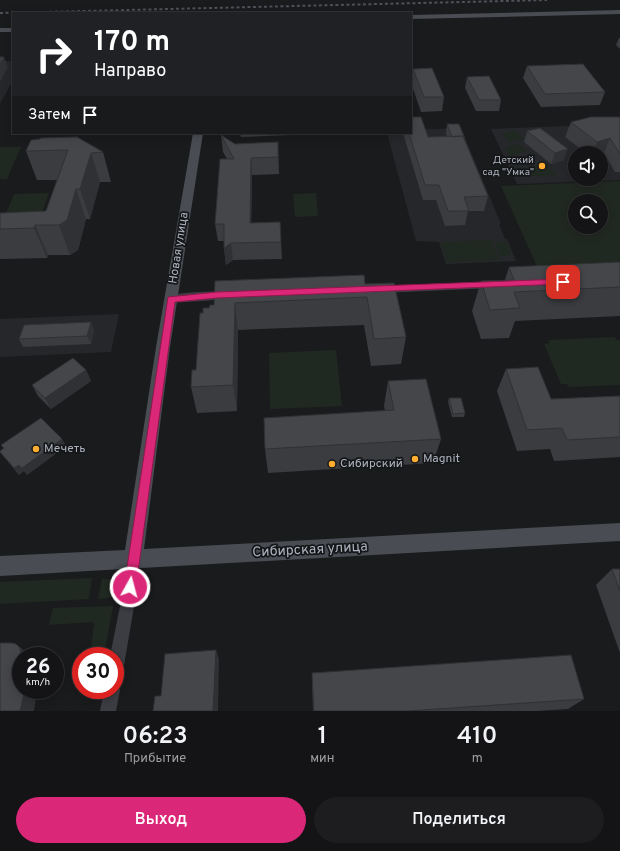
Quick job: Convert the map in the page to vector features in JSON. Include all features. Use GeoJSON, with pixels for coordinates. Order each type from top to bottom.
{"type":"FeatureCollection","features":[{"type":"Feature","properties":{"kind":"main road"},"geometry":{"type":"LineString","coordinates":[[412,17],[620,12]]}},
{"type":"Feature","properties":{"kind":"main road"},"geometry":{"type":"LineString","coordinates":[[0,29],[12,28]]}},
{"type":"Feature","properties":{"kind":"main road","name":"Новая улица"},"geometry":{"type":"LineString","coordinates":[[133,559],[171,299],[198,134]]}},
{"type":"Feature","properties":{"kind":"main road","name":"Сибирская улица"},"geometry":{"type":"LineString","coordinates":[[0,566],[620,532]]}},
{"type":"Feature","properties":{"kind":"street"},"geometry":{"type":"LineString","coordinates":[[374,290],[504,284]]}},
{"type":"Feature","properties":{"kind":"street"},"geometry":{"type":"LineString","coordinates":[[171,299],[240,294]]}},
{"type":"Feature","properties":{"kind":"street","name":"Новая улица"},"geometry":{"type":"LineString","coordinates":[[119,647],[128,601],[133,559]]}},
{"type":"Feature","properties":{"kind":"street"},"geometry":{"type":"LineString","coordinates":[[108,711],[110,699]]}},
{"type":"Feature","properties":{"kind":"shaded area"},"geometry":{"type":"Polygon","coordinates":[[[0,61],[12,61],[12,82],[0,104],[0,61]]]}},
{"type":"Feature","properties":{"kind":"shaded area","name":"Детский сад \"Умка\""},"geometry":{"type":"Polygon","coordinates":[[[620,124],[620,180],[608,180],[608,146],[568,146],[568,182],[517,184],[491,129],[620,124]]]}},
{"type":"Feature","properties":{"kind":"shaded area"},"geometry":{"type":"Polygon","coordinates":[[[461,128],[501,224],[499,224],[505,239],[507,239],[516,261],[446,264],[439,242],[416,241],[387,134],[412,134],[412,130],[461,128]]]}},
{"type":"Feature","properties":{"kind":"shaded area"},"geometry":{"type":"Polygon","coordinates":[[[515,131],[524,139],[510,142],[501,134],[515,131]]]}},
{"type":"Feature","properties":{"kind":"shaded area"},"geometry":{"type":"Polygon","coordinates":[[[518,144],[527,151],[509,156],[505,148],[518,144]]]}},
{"type":"Feature","properties":{"kind":"shaded area"},"geometry":{"type":"Polygon","coordinates":[[[0,147],[21,147],[7,179],[0,179],[0,147]]]}},
{"type":"Feature","properties":{"kind":"shaded area"},"geometry":{"type":"Polygon","coordinates":[[[545,165],[557,175],[531,176],[525,170],[545,165]]]}},
{"type":"Feature","properties":{"kind":"shaded area"},"geometry":{"type":"Polygon","coordinates":[[[620,181],[620,267],[539,271],[501,186],[568,183],[568,186],[608,186],[608,182],[620,181]]]}},
{"type":"Feature","properties":{"kind":"shaded area"},"geometry":{"type":"Polygon","coordinates":[[[49,193],[36,230],[0,228],[14,194],[49,193]]]}},
{"type":"Feature","properties":{"kind":"shaded area"},"geometry":{"type":"Polygon","coordinates":[[[316,193],[318,216],[295,217],[293,194],[316,193]]]}},
{"type":"Feature","properties":{"kind":"shaded area"},"geometry":{"type":"Polygon","coordinates":[[[491,240],[499,260],[447,262],[441,242],[491,240]]]}},
{"type":"Feature","properties":{"kind":"shaded area"},"geometry":{"type":"Polygon","coordinates":[[[506,241],[512,255],[500,256],[494,242],[506,241]]]}},
{"type":"Feature","properties":{"kind":"shaded area"},"geometry":{"type":"Polygon","coordinates":[[[119,314],[111,352],[0,357],[0,319],[119,314]]]}},
{"type":"Feature","properties":{"kind":"shaded area"},"geometry":{"type":"Polygon","coordinates":[[[615,337],[616,340],[620,340],[620,385],[568,387],[567,384],[561,384],[544,344],[550,343],[548,340],[615,337]]]}},
{"type":"Feature","properties":{"kind":"shaded area"},"geometry":{"type":"Polygon","coordinates":[[[336,350],[342,406],[270,409],[269,353],[336,350]]]}},
{"type":"Feature","properties":{"kind":"shaded area"},"geometry":{"type":"Polygon","coordinates":[[[92,578],[89,599],[0,604],[0,582],[92,578]]]}},
{"type":"Feature","properties":{"kind":"shaded area"},"geometry":{"type":"Polygon","coordinates":[[[102,579],[109,579],[111,581],[114,588],[114,597],[98,599],[102,579]]]}},
{"type":"Feature","properties":{"kind":"shaded area"},"geometry":{"type":"Polygon","coordinates":[[[113,606],[106,647],[91,647],[94,624],[92,622],[49,625],[53,608],[113,606]]]}},
{"type":"Feature","properties":{"kind":"building"},"geometry":{"type":"Polygon","coordinates":[[[0,57],[4,57],[0,64],[0,57]]]}},
{"type":"Feature","properties":{"kind":"building"},"geometry":{"type":"Polygon","coordinates":[[[583,64],[605,92],[545,94],[527,66],[583,64]]]}},
{"type":"Feature","properties":{"kind":"building"},"geometry":{"type":"Polygon","coordinates":[[[432,68],[444,97],[424,97],[413,69],[432,68]]]}},
{"type":"Feature","properties":{"kind":"building"},"geometry":{"type":"Polygon","coordinates":[[[489,76],[501,100],[479,100],[467,77],[489,76]]]}},
{"type":"Feature","properties":{"kind":"building"},"geometry":{"type":"Polygon","coordinates":[[[412,117],[421,117],[428,137],[463,136],[488,196],[464,197],[469,211],[448,211],[439,185],[425,185],[409,134],[412,134],[412,117]]]}},
{"type":"Feature","properties":{"kind":"building"},"geometry":{"type":"Polygon","coordinates":[[[591,117],[620,117],[620,154],[610,138],[597,142],[571,122],[591,117]]]}},
{"type":"Feature","properties":{"kind":"building"},"geometry":{"type":"Polygon","coordinates":[[[447,124],[459,124],[465,139],[463,136],[452,137],[447,124]]]}},
{"type":"Feature","properties":{"kind":"building"},"geometry":{"type":"Polygon","coordinates":[[[540,128],[568,149],[555,153],[527,131],[540,128]]]}},
{"type":"Feature","properties":{"kind":"building"},"geometry":{"type":"Polygon","coordinates":[[[221,135],[235,144],[278,142],[278,157],[251,158],[250,223],[280,222],[281,242],[231,243],[224,248],[224,224],[215,224],[220,159],[234,159],[221,135]]]}},
{"type":"Feature","properties":{"kind":"building"},"geometry":{"type":"Polygon","coordinates":[[[77,137],[103,152],[91,153],[80,189],[76,189],[67,220],[59,225],[35,225],[34,228],[0,229],[0,213],[46,211],[68,150],[26,151],[31,140],[41,138],[77,137]]]}},
{"type":"Feature","properties":{"kind":"building"},"geometry":{"type":"Polygon","coordinates":[[[620,262],[620,287],[514,292],[520,308],[490,310],[481,281],[514,280],[509,267],[620,262]]]}},
{"type":"Feature","properties":{"kind":"building"},"geometry":{"type":"Polygon","coordinates":[[[364,275],[365,284],[394,283],[406,337],[374,339],[367,297],[235,303],[233,385],[191,387],[192,370],[196,370],[200,313],[203,313],[203,308],[209,308],[210,305],[214,305],[215,281],[364,275]]]}},
{"type":"Feature","properties":{"kind":"building"},"geometry":{"type":"Polygon","coordinates":[[[91,322],[87,336],[19,339],[24,325],[91,322]]]}},
{"type":"Feature","properties":{"kind":"building"},"geometry":{"type":"Polygon","coordinates":[[[73,358],[86,370],[45,398],[32,385],[73,358]]]}},
{"type":"Feature","properties":{"kind":"building"},"geometry":{"type":"Polygon","coordinates":[[[538,367],[551,399],[620,396],[620,437],[567,440],[562,428],[527,430],[506,369],[538,367]]]}},
{"type":"Feature","properties":{"kind":"building"},"geometry":{"type":"Polygon","coordinates":[[[426,379],[441,439],[265,449],[264,418],[394,410],[388,381],[426,379]]]}},
{"type":"Feature","properties":{"kind":"building"},"geometry":{"type":"Polygon","coordinates":[[[449,398],[461,398],[465,413],[453,414],[449,398]]]}},
{"type":"Feature","properties":{"kind":"building","name":"Мечеть"},"geometry":{"type":"Polygon","coordinates":[[[41,418],[62,439],[22,468],[19,465],[14,468],[0,452],[4,448],[1,445],[41,418]]]}},
{"type":"Feature","properties":{"kind":"building"},"geometry":{"type":"Polygon","coordinates":[[[612,569],[620,569],[620,591],[612,569]]]}},
{"type":"Feature","properties":{"kind":"building"},"geometry":{"type":"Polygon","coordinates":[[[0,643],[16,644],[19,647],[12,647],[12,699],[23,699],[20,711],[0,711],[0,643]]]}},
{"type":"Feature","properties":{"kind":"building"},"geometry":{"type":"Polygon","coordinates":[[[216,650],[213,711],[153,711],[155,696],[161,696],[165,654],[216,650]]]}},
{"type":"Feature","properties":{"kind":"building"},"geometry":{"type":"Polygon","coordinates":[[[571,655],[584,699],[408,711],[314,711],[312,673],[571,655]]]}},
{"type":"Feature","properties":{"kind":"railway"},"geometry":{"type":"LineString","coordinates":[[42,12],[547,0]]}},
{"type":"Feature","properties":{"kind":"railway"},"geometry":{"type":"LineString","coordinates":[[0,13],[12,13]]}},
{"type":"Feature","properties":{"kind":"place","name":"Детский сад \"Умка\""},"geometry":{"type":"Point","coordinates":[542,166]}},
{"type":"Feature","properties":{"kind":"place","name":"Мечеть"},"geometry":{"type":"Point","coordinates":[36,449]}},
{"type":"Feature","properties":{"kind":"place","name":"Magnit"},"geometry":{"type":"Point","coordinates":[415,459]}},
{"type":"Feature","properties":{"kind":"place","name":"Сибирский"},"geometry":{"type":"Point","coordinates":[332,464]}},
{"type":"Feature","properties":{"kind":"route"},"geometry":{"type":"LineString","coordinates":[[130,587],[154,407],[171,299],[217,295],[563,282]]}}]}
